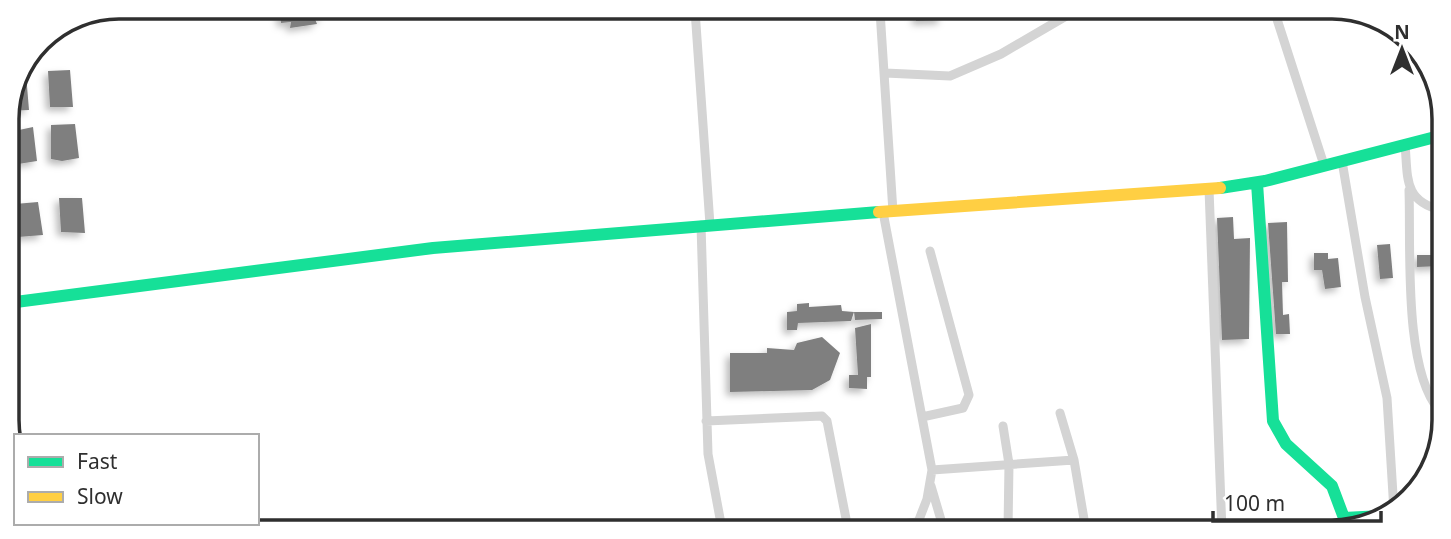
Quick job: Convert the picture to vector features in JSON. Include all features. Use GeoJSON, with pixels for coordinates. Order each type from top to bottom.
{"type":"FeatureCollection","features":[{"type":"Feature","properties":{"kind":"street"},"geometry":{"type":"LineString","coordinates":[[695,19],[705,225],[706,421],[708,454],[720,520]]}},
{"type":"Feature","properties":{"kind":"street"},"geometry":{"type":"LineString","coordinates":[[881,19],[885,73],[888,212],[932,470],[931,484],[918,520]]}},
{"type":"Feature","properties":{"kind":"street"},"geometry":{"type":"LineString","coordinates":[[885,73],[950,76],[1001,54],[1061,19]]}},
{"type":"Feature","properties":{"kind":"street"},"geometry":{"type":"LineString","coordinates":[[1277,19],[1324,165]]}},
{"type":"Feature","properties":{"kind":"street"},"geometry":{"type":"LineString","coordinates":[[19,302],[433,248],[705,225],[1209,189],[1257,183],[1432,138]]}},
{"type":"Feature","properties":{"kind":"street"},"geometry":{"type":"LineString","coordinates":[[1405,144],[1409,190],[1413,338],[1423,387],[1432,401]]}},
{"type":"Feature","properties":{"kind":"street"},"geometry":{"type":"LineString","coordinates":[[1342,161],[1364,293],[1387,398],[1393,499]]}},
{"type":"Feature","properties":{"kind":"street"},"geometry":{"type":"LineString","coordinates":[[1257,183],[1273,421],[1286,444],[1316,468],[1332,486],[1344,518],[1352,518]]}},
{"type":"Feature","properties":{"kind":"street"},"geometry":{"type":"LineString","coordinates":[[1209,189],[1222,520]]}},
{"type":"Feature","properties":{"kind":"street"},"geometry":{"type":"LineString","coordinates":[[1409,190],[1416,199],[1432,207]]}},
{"type":"Feature","properties":{"kind":"street"},"geometry":{"type":"LineString","coordinates":[[922,417],[963,408],[970,395],[930,251]]}},
{"type":"Feature","properties":{"kind":"street"},"geometry":{"type":"LineString","coordinates":[[1060,413],[1074,460],[1084,520]]}},
{"type":"Feature","properties":{"kind":"street"},"geometry":{"type":"LineString","coordinates":[[706,421],[822,416],[827,421],[846,520]]}},
{"type":"Feature","properties":{"kind":"street"},"geometry":{"type":"LineString","coordinates":[[1003,426],[1009,464],[1008,520]]}},
{"type":"Feature","properties":{"kind":"street"},"geometry":{"type":"LineString","coordinates":[[932,470],[1074,460]]}},
{"type":"Feature","properties":{"kind":"street"},"geometry":{"type":"LineString","coordinates":[[931,484],[941,520]]}},
{"type":"Feature","properties":{"kind":"building"},"geometry":{"type":"Polygon","coordinates":[[[280,19],[315,19],[317,24],[290,28],[291,22],[281,23],[280,19]]]}},
{"type":"Feature","properties":{"kind":"building"},"geometry":{"type":"Polygon","coordinates":[[[916,19],[942,19],[942,20],[916,19]]]}},
{"type":"Feature","properties":{"kind":"building"},"geometry":{"type":"Polygon","coordinates":[[[70,70],[73,107],[50,107],[48,71],[70,70]]]}},
{"type":"Feature","properties":{"kind":"building"},"geometry":{"type":"Polygon","coordinates":[[[27,82],[29,110],[20,110],[27,82]]]}},
{"type":"Feature","properties":{"kind":"building"},"geometry":{"type":"Polygon","coordinates":[[[75,124],[79,158],[62,161],[51,159],[51,125],[75,124]]]}},
{"type":"Feature","properties":{"kind":"building"},"geometry":{"type":"Polygon","coordinates":[[[33,127],[37,161],[19,164],[19,130],[33,127]]]}},
{"type":"Feature","properties":{"kind":"building"},"geometry":{"type":"Polygon","coordinates":[[[59,198],[82,198],[85,233],[61,232],[59,198]]]}},
{"type":"Feature","properties":{"kind":"building"},"geometry":{"type":"Polygon","coordinates":[[[38,202],[43,235],[19,237],[19,204],[38,202]]]}},
{"type":"Feature","properties":{"kind":"building"},"geometry":{"type":"Polygon","coordinates":[[[1233,217],[1234,239],[1250,238],[1249,339],[1222,340],[1217,218],[1233,217]]]}},
{"type":"Feature","properties":{"kind":"building"},"geometry":{"type":"Polygon","coordinates":[[[1287,222],[1288,282],[1282,282],[1283,315],[1289,314],[1290,334],[1276,334],[1268,223],[1287,222]]]}},
{"type":"Feature","properties":{"kind":"building"},"geometry":{"type":"Polygon","coordinates":[[[1390,244],[1393,278],[1380,279],[1377,245],[1390,244]]]}},
{"type":"Feature","properties":{"kind":"building"},"geometry":{"type":"Polygon","coordinates":[[[1314,253],[1328,253],[1328,259],[1338,258],[1341,287],[1325,289],[1322,270],[1314,270],[1314,253]]]}},
{"type":"Feature","properties":{"kind":"building"},"geometry":{"type":"Polygon","coordinates":[[[1417,255],[1432,255],[1432,266],[1417,267],[1417,255]]]}},
{"type":"Feature","properties":{"kind":"building"},"geometry":{"type":"Polygon","coordinates":[[[809,303],[809,307],[841,305],[842,311],[854,312],[851,321],[798,323],[797,330],[787,330],[787,312],[797,311],[797,304],[809,303]]]}},
{"type":"Feature","properties":{"kind":"building"},"geometry":{"type":"Polygon","coordinates":[[[854,312],[882,312],[882,319],[855,320],[854,312]]]}},
{"type":"Feature","properties":{"kind":"building"},"geometry":{"type":"Polygon","coordinates":[[[871,324],[871,377],[867,377],[867,389],[849,388],[849,375],[858,375],[855,328],[871,324]]]}},
{"type":"Feature","properties":{"kind":"building"},"geometry":{"type":"Polygon","coordinates":[[[822,337],[840,353],[830,380],[812,390],[730,392],[730,353],[767,353],[767,348],[794,350],[797,343],[822,337]]]}},
{"type":"Feature","properties":{"kind":"traffic: fast"},"geometry":{"type":"LineString","coordinates":[[1220,188],[1265,181],[1432,138]]}},
{"type":"Feature","properties":{"kind":"traffic: fast"},"geometry":{"type":"LineString","coordinates":[[1257,183],[1273,421],[1286,444],[1332,486],[1344,518],[1352,518]]}},
{"type":"Feature","properties":{"kind":"traffic: fast"},"geometry":{"type":"LineString","coordinates":[[19,302],[433,248],[879,212]]}},
{"type":"Feature","properties":{"kind":"traffic: slow"},"geometry":{"type":"LineString","coordinates":[[879,212],[1220,188]]}}]}
